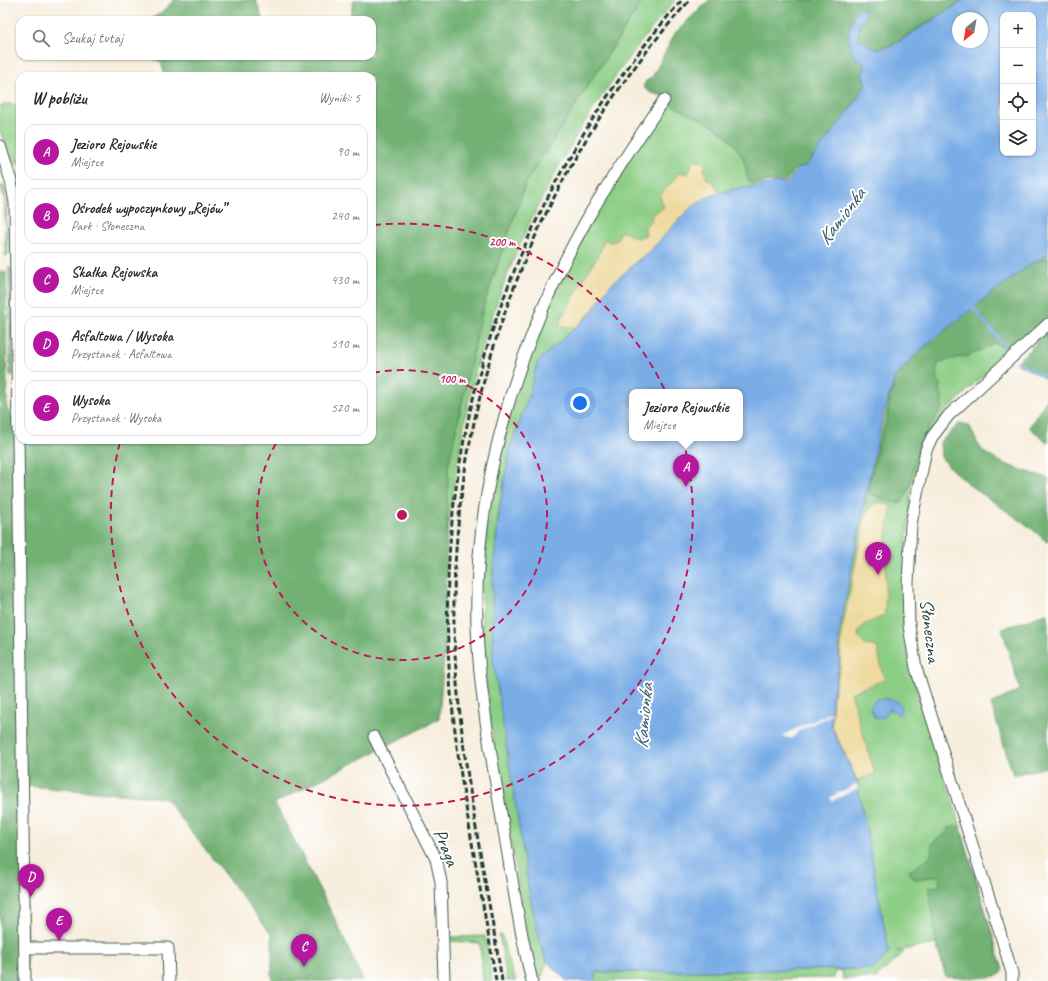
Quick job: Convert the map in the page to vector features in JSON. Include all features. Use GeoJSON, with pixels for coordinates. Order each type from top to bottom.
{"type":"FeatureCollection","features":[{"type":"Feature","properties":{"kind":"street"},"geometry":{"type":"LineString","coordinates":[[532,981],[490,746],[479,660],[477,590],[485,505],[498,439],[513,389],[556,282],[599,200],[664,100]]}},
{"type":"Feature","properties":{"kind":"street"},"geometry":{"type":"LineString","coordinates":[[0,146],[11,182],[15,204],[16,278]]}},
{"type":"Feature","properties":{"kind":"street","name":"Słoneczna"},"geometry":{"type":"LineString","coordinates":[[1012,981],[1012,973],[999,929],[916,668],[909,626],[909,553],[911,524],[921,466],[932,437],[964,400],[1048,324]]}},
{"type":"Feature","properties":{"kind":"street"},"geometry":{"type":"LineString","coordinates":[[18,444],[25,981]]}},
{"type":"Feature","properties":{"kind":"street","name":"Praga"},"geometry":{"type":"LineString","coordinates":[[374,737],[432,852],[439,869],[441,882],[444,981]]}},
{"type":"Feature","properties":{"kind":"street"},"geometry":{"type":"LineString","coordinates":[[25,948],[168,948],[169,981]]}},
{"type":"Feature","properties":{"kind":"green space"},"geometry":{"type":"Polygon","coordinates":[[[174,0],[256,0],[262,16],[156,16],[162,12],[174,0]]]}},
{"type":"Feature","properties":{"kind":"green space"},"geometry":{"type":"Polygon","coordinates":[[[354,0],[643,0],[526,182],[483,308],[448,466],[445,644],[439,718],[275,803],[337,923],[363,981],[272,981],[272,935],[165,798],[26,786],[27,981],[0,981],[0,271],[6,272],[7,409],[16,419],[16,444],[376,444],[376,72],[164,72],[161,62],[156,60],[376,60],[376,16],[350,16],[354,0]]]}},
{"type":"Feature","properties":{"kind":"green space"},"geometry":{"type":"Polygon","coordinates":[[[643,0],[675,0],[610,84],[581,128],[555,173],[531,220],[491,318],[476,369],[467,410],[459,451],[447,535],[448,466],[483,308],[526,182],[643,0]]]}},
{"type":"Feature","properties":{"kind":"green space"},"geometry":{"type":"Polygon","coordinates":[[[709,0],[963,0],[892,45],[876,48],[862,74],[866,84],[851,108],[806,166],[795,169],[786,181],[770,181],[754,185],[747,176],[741,155],[735,145],[724,134],[704,121],[665,102],[664,96],[651,93],[643,87],[646,81],[653,76],[675,33],[709,0]]]}},
{"type":"Feature","properties":{"kind":"green space"},"geometry":{"type":"Polygon","coordinates":[[[665,102],[704,121],[727,136],[741,155],[747,176],[754,185],[753,187],[743,187],[719,193],[663,239],[589,315],[538,361],[527,401],[510,448],[498,514],[492,583],[529,891],[540,942],[547,962],[542,977],[537,981],[533,970],[491,726],[483,657],[481,581],[488,517],[500,446],[529,354],[577,242],[665,102]]]}},
{"type":"Feature","properties":{"kind":"green space"},"geometry":{"type":"Polygon","coordinates":[[[10,103],[16,105],[16,163],[12,161],[0,131],[0,106],[10,103]]]}},
{"type":"Feature","properties":{"kind":"green space"},"geometry":{"type":"Polygon","coordinates":[[[1,185],[4,187],[6,203],[8,255],[5,256],[5,202],[1,185]]]}},
{"type":"Feature","properties":{"kind":"green space"},"geometry":{"type":"Polygon","coordinates":[[[1048,255],[1048,318],[974,384],[944,414],[923,445],[911,489],[905,568],[904,626],[911,672],[959,821],[1003,970],[948,971],[936,942],[936,944],[896,951],[904,952],[876,978],[843,979],[842,971],[835,971],[834,978],[596,981],[596,973],[874,969],[889,952],[857,781],[831,726],[832,697],[839,667],[839,634],[872,467],[895,376],[940,332],[1048,255]]]}},
{"type":"Feature","properties":{"kind":"green space"},"geometry":{"type":"Polygon","coordinates":[[[1048,258],[1048,319],[1017,348],[1010,350],[995,343],[969,356],[939,363],[936,371],[942,396],[942,408],[920,443],[908,490],[903,500],[899,503],[891,502],[871,494],[868,489],[879,444],[887,420],[890,396],[899,374],[940,332],[1031,264],[1048,258]]]}},
{"type":"Feature","properties":{"kind":"green space"},"geometry":{"type":"Polygon","coordinates":[[[9,267],[11,270],[13,375],[10,375],[9,267]]]}},
{"type":"Feature","properties":{"kind":"green space"},"geometry":{"type":"Polygon","coordinates":[[[1048,331],[1048,380],[1016,363],[1048,331]]]}},
{"type":"Feature","properties":{"kind":"green space"},"geometry":{"type":"Polygon","coordinates":[[[1048,398],[1048,443],[1029,427],[1048,398]]]}},
{"type":"Feature","properties":{"kind":"green space"},"geometry":{"type":"Polygon","coordinates":[[[960,423],[969,425],[980,447],[985,453],[993,458],[1011,466],[1048,478],[1048,543],[1031,528],[972,487],[952,470],[941,457],[940,442],[960,423]]]}},
{"type":"Feature","properties":{"kind":"green space"},"geometry":{"type":"Polygon","coordinates":[[[1048,613],[1048,767],[1013,775],[991,704],[1020,690],[1002,629],[1048,613]]]}},
{"type":"Feature","properties":{"kind":"green space"},"geometry":{"type":"Polygon","coordinates":[[[955,826],[960,827],[1003,972],[993,977],[946,977],[937,948],[929,887],[940,886],[939,876],[914,879],[908,872],[931,856],[932,843],[945,834],[948,828],[955,826]]]}},
{"type":"Feature","properties":{"kind":"green space"},"geometry":{"type":"Polygon","coordinates":[[[499,935],[502,935],[508,960],[516,981],[507,981],[499,935]]]}},
{"type":"Feature","properties":{"kind":"green space"},"geometry":{"type":"Polygon","coordinates":[[[485,936],[492,981],[483,981],[480,943],[451,941],[451,937],[485,936]]]}},
{"type":"Feature","properties":{"kind":"sand"},"geometry":{"type":"Polygon","coordinates":[[[694,159],[706,164],[704,170],[707,179],[715,184],[719,193],[710,196],[688,212],[659,243],[628,269],[575,328],[560,325],[560,320],[600,252],[604,239],[610,242],[616,241],[621,231],[637,238],[646,235],[645,227],[651,221],[652,215],[664,207],[660,197],[662,193],[678,172],[688,174],[694,159]]]}},
{"type":"Feature","properties":{"kind":"sand"},"geometry":{"type":"Polygon","coordinates":[[[879,502],[891,505],[886,544],[885,615],[864,625],[859,630],[858,638],[865,645],[877,647],[884,680],[852,692],[851,694],[875,774],[857,780],[832,726],[833,697],[840,668],[842,630],[865,518],[871,506],[879,502]]]}},
{"type":"Feature","properties":{"kind":"water","name":"Kamionka"},"geometry":{"type":"Polygon","coordinates":[[[964,0],[1048,0],[1048,254],[1032,263],[973,308],[918,352],[896,375],[884,412],[873,459],[839,634],[839,667],[832,697],[831,726],[857,781],[889,952],[874,969],[596,972],[595,981],[567,981],[547,962],[540,942],[529,891],[493,661],[492,583],[499,514],[510,448],[527,401],[538,361],[589,315],[611,284],[649,252],[686,212],[703,199],[719,193],[743,187],[753,187],[776,182],[787,183],[797,169],[806,166],[851,108],[866,84],[862,74],[865,68],[863,61],[854,57],[849,39],[851,22],[857,10],[864,8],[866,16],[859,24],[858,39],[876,49],[892,46],[964,0]]]}},
{"type":"Feature","properties":{"kind":"water"},"geometry":{"type":"Polygon","coordinates":[[[878,699],[898,702],[902,707],[900,713],[898,715],[890,709],[883,718],[875,718],[870,708],[874,701],[878,699]]]}},
{"type":"Feature","properties":{"kind":"pier"},"geometry":{"type":"Polygon","coordinates":[[[832,712],[831,715],[798,731],[792,739],[788,737],[785,738],[783,735],[832,712]]]}},
{"type":"Feature","properties":{"kind":"pier"},"geometry":{"type":"Polygon","coordinates":[[[857,784],[858,788],[832,801],[830,797],[857,784]]]}},
{"type":"Feature","properties":{"kind":"waterway"},"geometry":{"type":"LineString","coordinates":[[973,308],[1009,351]]}},
{"type":"Feature","properties":{"kind":"waterway"},"geometry":{"type":"LineString","coordinates":[[1017,362],[1048,378]]}},
{"type":"Feature","properties":{"kind":"railway"},"geometry":{"type":"LineString","coordinates":[[496,981],[458,756],[450,681],[448,587],[455,495],[472,405],[497,317],[531,232],[573,150],[624,73],[682,0]]}},
{"type":"Feature","properties":{"kind":"railway"},"geometry":{"type":"LineString","coordinates":[[502,981],[474,818],[462,736],[458,695],[455,654],[455,565],[464,476],[482,389],[508,304],[542,222],[584,143],[633,69],[690,0]]}},
{"type":"Feature","properties":{"kind":"place","name":"Jezioro Rejowskie"},"geometry":{"type":"Point","coordinates":[686,487]}},
{"type":"Feature","properties":{"kind":"place","name":"Ośrodek wypoczynkowy „Rejów”"},"geometry":{"type":"Point","coordinates":[878,575]}},
{"type":"Feature","properties":{"kind":"place","name":"Asfaltowa / Wysoka"},"geometry":{"type":"Point","coordinates":[31,897]}},
{"type":"Feature","properties":{"kind":"place","name":"Wysoka"},"geometry":{"type":"Point","coordinates":[59,941]}},
{"type":"Feature","properties":{"kind":"place","name":"Skałka Rejowska"},"geometry":{"type":"Point","coordinates":[304,967]}}]}
